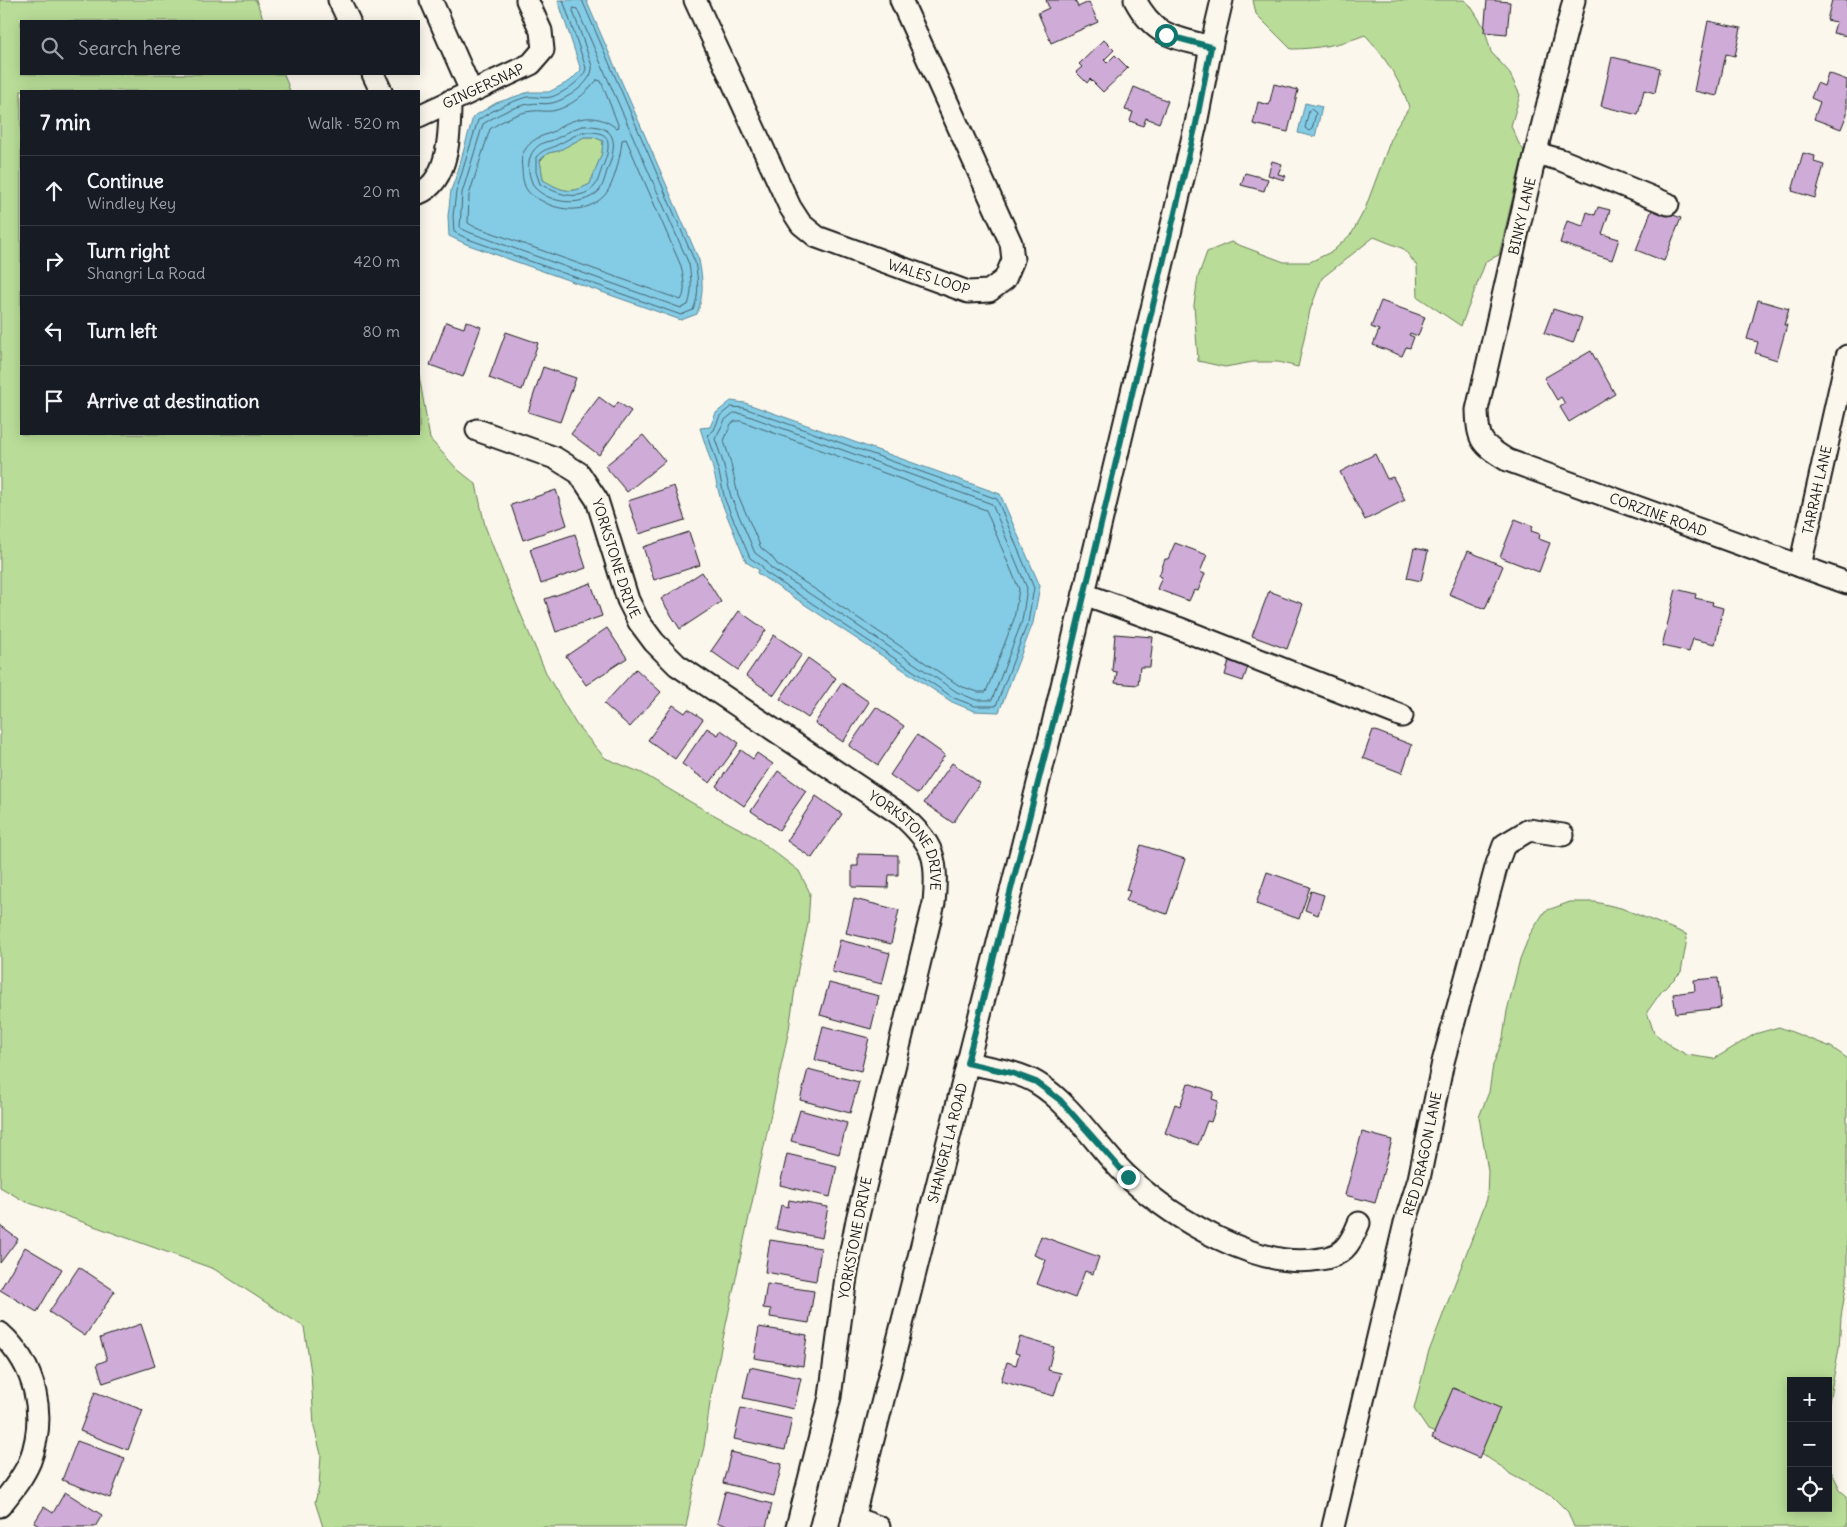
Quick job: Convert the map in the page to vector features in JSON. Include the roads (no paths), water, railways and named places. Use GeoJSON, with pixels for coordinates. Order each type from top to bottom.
{"type":"FeatureCollection","features":[{"type":"Feature","properties":{"kind":"street"},"geometry":{"type":"LineString","coordinates":[[339,0],[349,20]]}},
{"type":"Feature","properties":{"kind":"street"},"geometry":{"type":"LineString","coordinates":[[431,0],[471,91]]}},
{"type":"Feature","properties":{"kind":"street","name":"GINGERSNAP"},"geometry":{"type":"LineString","coordinates":[[420,116],[531,64],[543,50],[541,31],[527,0]]}},
{"type":"Feature","properties":{"kind":"street","name":"WALES LOOP"},"geometry":{"type":"LineString","coordinates":[[695,0],[790,207],[802,224],[817,237],[886,263],[968,292],[989,291],[1005,279],[1013,260],[1011,243],[901,0]]}},
{"type":"Feature","properties":{"kind":"street"},"geometry":{"type":"LineString","coordinates":[[1135,0],[1150,24],[1166,35],[1211,47]]}},
{"type":"Feature","properties":{"kind":"street","name":"SHANGRI LA ROAD"},"geometry":{"type":"LineString","coordinates":[[852,1522],[1084,594],[1194,133],[1222,0]]}},
{"type":"Feature","properties":{"kind":"street","name":"BINKY LANE"},"geometry":{"type":"LineString","coordinates":[[1478,434],[1477,410],[1536,153],[1574,0]]}},
{"type":"Feature","properties":{"kind":"street"},"geometry":{"type":"LineString","coordinates":[[374,75],[381,90]]}},
{"type":"Feature","properties":{"kind":"street"},"geometry":{"type":"LineString","coordinates":[[420,192],[430,186],[442,164],[448,138],[450,101]]}},
{"type":"Feature","properties":{"kind":"street"},"geometry":{"type":"LineString","coordinates":[[1536,153],[1561,160],[1668,204]]}},
{"type":"Feature","properties":{"kind":"street","name":"TARRAH LANE"},"geometry":{"type":"LineString","coordinates":[[1800,566],[1847,356]]}},
{"type":"Feature","properties":{"kind":"street","name":"YORKSTONE DRIVE"},"geometry":{"type":"LineString","coordinates":[[477,430],[555,458],[579,473],[597,500],[628,600],[639,622],[654,642],[677,665],[901,815],[918,830],[932,851],[937,874],[934,903],[857,1220],[846,1277],[830,1396],[797,1527]]}},
{"type":"Feature","properties":{"kind":"street","name":"CORZINE ROAD"},"geometry":{"type":"LineString","coordinates":[[1478,434],[1490,449],[1507,460],[1847,583]]}},
{"type":"Feature","properties":{"kind":"street"},"geometry":{"type":"LineString","coordinates":[[1084,594],[1178,628],[1402,716]]}},
{"type":"Feature","properties":{"kind":"street","name":"RED DRAGON LANE"},"geometry":{"type":"LineString","coordinates":[[1333,1527],[1405,1223],[1419,1179],[1442,1062],[1497,864],[1504,845],[1529,830],[1563,835]]}},
{"type":"Feature","properties":{"kind":"street"},"geometry":{"type":"LineString","coordinates":[[967,1063],[1012,1073],[1036,1082],[1060,1100],[1128,1177],[1153,1199],[1174,1213],[1239,1248],[1256,1254],[1292,1261],[1311,1261],[1329,1257],[1343,1250],[1353,1238],[1359,1223]]}},
{"type":"Feature","properties":{"kind":"street"},"geometry":{"type":"LineString","coordinates":[[0,1333],[17,1351],[28,1370],[35,1387],[38,1405],[36,1441],[30,1461],[20,1479],[0,1506]]}},
{"type":"Feature","properties":{"kind":"street"},"geometry":{"type":"LineString","coordinates":[[852,1522],[879,1527]]}},
{"type":"Feature","properties":{"kind":"water"},"geometry":{"type":"Polygon","coordinates":[[[558,0],[586,0],[699,260],[702,287],[697,314],[681,320],[466,244],[449,236],[448,216],[451,190],[473,117],[496,103],[529,92],[549,92],[570,81],[581,70],[558,0]],[[584,137],[558,151],[548,153],[540,160],[543,180],[566,190],[577,190],[590,184],[602,153],[603,141],[594,137],[584,137]]]}},
{"type":"Feature","properties":{"kind":"water"},"geometry":{"type":"Polygon","coordinates":[[[1305,103],[1322,107],[1315,137],[1298,133],[1305,103]]]}},
{"type":"Feature","properties":{"kind":"water"},"geometry":{"type":"Polygon","coordinates":[[[731,401],[745,403],[1000,494],[1040,586],[1033,623],[999,712],[974,711],[952,702],[757,573],[759,570],[746,562],[721,501],[700,428],[710,427],[716,413],[731,401]]]}}]}
